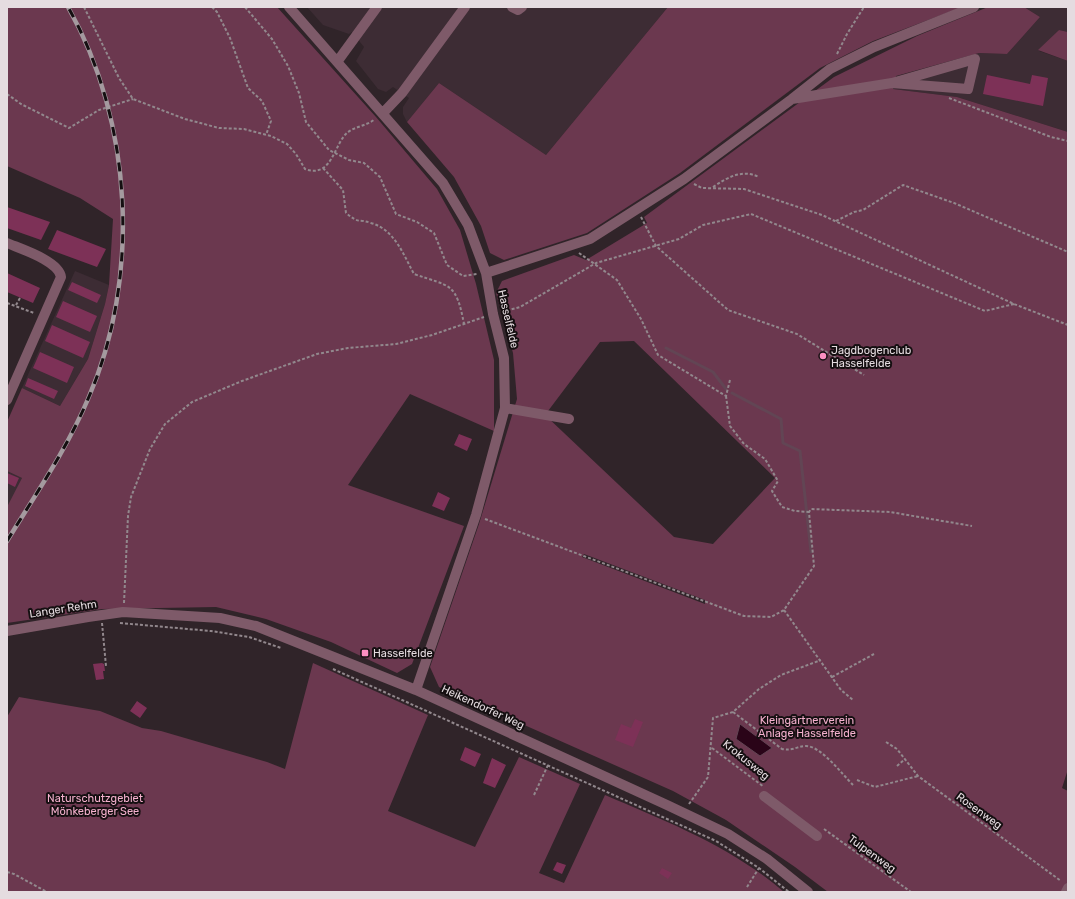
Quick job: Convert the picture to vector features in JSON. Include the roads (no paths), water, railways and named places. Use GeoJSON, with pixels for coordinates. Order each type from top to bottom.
{"type":"FeatureCollection","features":[{"type":"Feature","properties":{"kind":"street","name":"Hasselfelde"},"geometry":{"type":"LineString","coordinates":[[289,7],[443,183],[468,225],[486,273],[493,314],[504,358],[505,408],[476,515],[416,690]]}},
{"type":"Feature","properties":{"kind":"street"},"geometry":{"type":"LineString","coordinates":[[337,62],[377,7]]}},
{"type":"Feature","properties":{"kind":"street"},"geometry":{"type":"LineString","coordinates":[[383,113],[402,93],[464,7]]}},
{"type":"Feature","properties":{"kind":"street"},"geometry":{"type":"LineString","coordinates":[[512,7],[518,10],[522,7]]}},
{"type":"Feature","properties":{"kind":"street"},"geometry":{"type":"LineString","coordinates":[[486,273],[570,247],[590,239],[684,179],[830,69],[874,47],[974,7]]}},
{"type":"Feature","properties":{"kind":"street"},"geometry":{"type":"LineString","coordinates":[[792,99],[892,83],[975,59],[968,89],[892,83]]}},
{"type":"Feature","properties":{"kind":"street"},"geometry":{"type":"LineString","coordinates":[[7,243],[52,263],[61,272],[60,283],[7,400]]}},
{"type":"Feature","properties":{"kind":"street"},"geometry":{"type":"LineString","coordinates":[[505,408],[569,419]]}},
{"type":"Feature","properties":{"kind":"street","name":"Heikendorfer Weg"},"geometry":{"type":"LineString","coordinates":[[124,612],[220,618],[256,626],[416,690],[728,834],[767,859],[808,892]]}},
{"type":"Feature","properties":{"kind":"street","name":"Langer Rehm"},"geometry":{"type":"LineString","coordinates":[[7,630],[124,612]]}},
{"type":"Feature","properties":{"kind":"street","name":"Krokusweg"},"geometry":{"type":"LineString","coordinates":[[764,796],[820,832]]}},
{"type":"Feature","properties":{"kind":"street"},"geometry":{"type":"LineString","coordinates":[[1065,885],[1066,892]]}},
{"type":"Feature","properties":{"kind":"waterway"},"geometry":{"type":"LineString","coordinates":[[666,348],[713,372],[726,389]]}},
{"type":"Feature","properties":{"kind":"waterway"},"geometry":{"type":"LineString","coordinates":[[732,393],[781,419],[783,443],[800,451],[811,552]]}},
{"type":"Feature","properties":{"kind":"railway"},"geometry":{"type":"LineString","coordinates":[[7,541],[50,472],[80,418],[88,399],[105,352],[116,303],[122,252],[122,201],[117,150],[106,100],[90,52],[68,7]]}},
{"type":"Feature","properties":{"kind":"place","name":"Jagdbogenclub Hasselfelde"},"geometry":{"type":"Point","coordinates":[823,356]}},
{"type":"Feature","properties":{"kind":"place","name":"Hasselfelde"},"geometry":{"type":"Point","coordinates":[365,653]}},
{"type":"Feature","properties":{"kind":"park label","name":"Kleingärtnerverein Anlage Hasselfelde"},"geometry":{"type":"Point","coordinates":[807,726]}},
{"type":"Feature","properties":{"kind":"park label","name":"Naturschutzgebiet Mönkeberger See"},"geometry":{"type":"Point","coordinates":[95,804]}}]}
